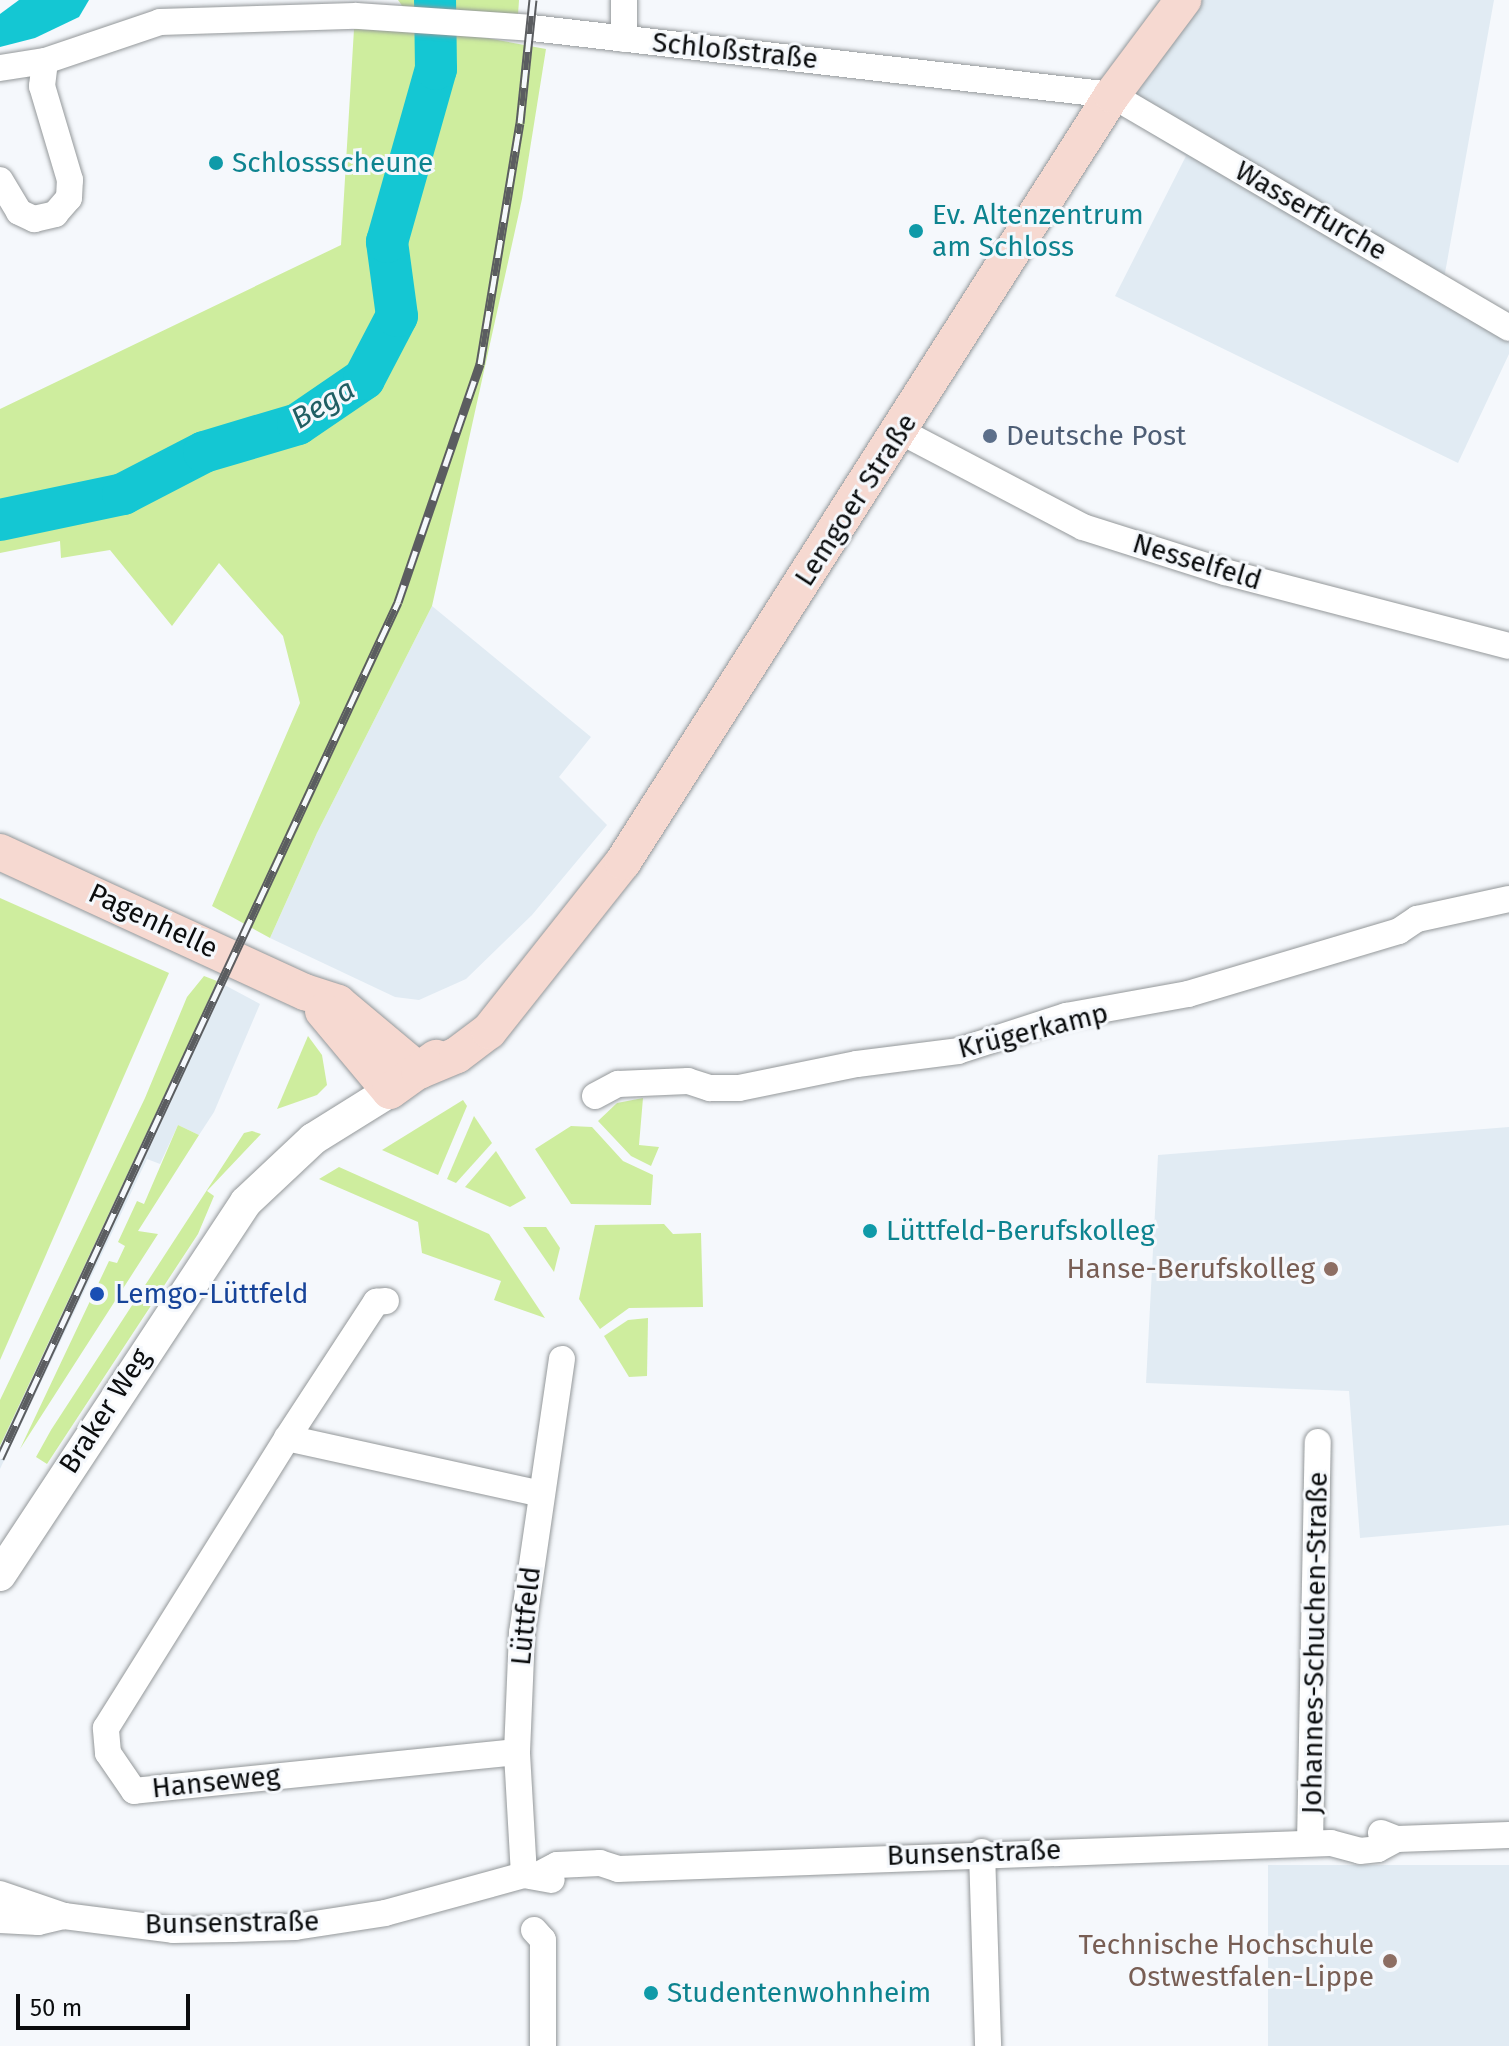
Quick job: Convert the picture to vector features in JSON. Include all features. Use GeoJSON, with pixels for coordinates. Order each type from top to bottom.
{"type":"FeatureCollection","features":[{"type":"Feature","properties":{"kind":"main road","name":"Lemgoer Straße"},"geometry":{"type":"LineString","coordinates":[[404,1081],[457,1055],[489,1031],[623,862],[902,432],[1112,95],[1183,0]]}},
{"type":"Feature","properties":{"kind":"main road","name":"Pagenhelle"},"geometry":{"type":"LineString","coordinates":[[0,852],[305,992],[404,1081]]}},
{"type":"Feature","properties":{"kind":"street"},"geometry":{"type":"LineString","coordinates":[[624,0],[624,39]]}},
{"type":"Feature","properties":{"kind":"street","name":"Schloßstraße"},"geometry":{"type":"LineString","coordinates":[[0,68],[45,61],[160,22],[356,16],[624,39],[1112,95]]}},
{"type":"Feature","properties":{"kind":"street"},"geometry":{"type":"LineString","coordinates":[[0,180],[19,212],[34,219],[55,214],[69,198],[70,180],[42,86],[45,61]]}},
{"type":"Feature","properties":{"kind":"street","name":"Wasserfurche"},"geometry":{"type":"LineString","coordinates":[[1112,95],[1509,328]]}},
{"type":"Feature","properties":{"kind":"street","name":"Nesselfeld"},"geometry":{"type":"LineString","coordinates":[[902,432],[1083,527],[1225,572],[1509,646]]}},
{"type":"Feature","properties":{"kind":"street","name":"Krügerkamp"},"geometry":{"type":"LineString","coordinates":[[595,1096],[618,1084],[688,1081],[710,1088],[739,1088],[857,1064],[958,1051],[1066,1016],[1188,994],[1399,931],[1417,919],[1509,899]]}},
{"type":"Feature","properties":{"kind":"street","name":"Braker Weg"},"geometry":{"type":"LineString","coordinates":[[0,1575],[246,1202],[313,1139],[404,1081]]}},
{"type":"Feature","properties":{"kind":"street","name":"Hanseweg"},"geometry":{"type":"LineString","coordinates":[[386,1301],[376,1302],[106,1728],[108,1753],[134,1791],[517,1752]]}},
{"type":"Feature","properties":{"kind":"street","name":"Lüttfeld"},"geometry":{"type":"LineString","coordinates":[[531,1875],[517,1752],[522,1633],[562,1359]]}},
{"type":"Feature","properties":{"kind":"street"},"geometry":{"type":"LineString","coordinates":[[287,1438],[541,1494]]}},
{"type":"Feature","properties":{"kind":"street","name":"Johannes-Schuchen-Straße"},"geometry":{"type":"LineString","coordinates":[[1318,1442],[1320,1843]]}},
{"type":"Feature","properties":{"kind":"street","name":"Bunsenstraße"},"geometry":{"type":"LineString","coordinates":[[0,1894],[64,1916],[173,1930],[295,1927],[385,1913],[568,1864],[600,1863],[618,1869],[982,1852],[1320,1843],[1360,1851],[1378,1849],[1397,1839],[1509,1835]]}},
{"type":"Feature","properties":{"kind":"street"},"geometry":{"type":"LineString","coordinates":[[982,1852],[988,2046]]}},
{"type":"Feature","properties":{"kind":"street","name":"Bunsenstraße"},"geometry":{"type":"LineString","coordinates":[[0,1920],[38,1922],[64,1916]]}},
{"type":"Feature","properties":{"kind":"street"},"geometry":{"type":"LineString","coordinates":[[534,1930],[543,1940],[543,2046]]}},
{"type":"Feature","properties":{"kind":"shaded area"},"geometry":{"type":"Polygon","coordinates":[[[1202,0],[1494,0],[1440,301],[1509,340],[1509,354],[1458,463],[1115,296],[1186,156],[1117,112],[1202,0]]]}},
{"type":"Feature","properties":{"kind":"shaded area"},"geometry":{"type":"Polygon","coordinates":[[[432,606],[591,737],[559,777],[607,825],[532,915],[466,979],[419,1000],[395,997],[270,938],[317,833],[432,606]]]}},
{"type":"Feature","properties":{"kind":"shaded area"},"geometry":{"type":"Polygon","coordinates":[[[217,981],[260,1004],[214,1112],[199,1135],[178,1125],[160,1164],[147,1159],[0,1469],[0,1446],[217,981]]]}},
{"type":"Feature","properties":{"kind":"shaded area","name":"Hanse-Berufskolleg"},"geometry":{"type":"Polygon","coordinates":[[[1509,1127],[1509,1525],[1360,1538],[1349,1391],[1146,1383],[1158,1155],[1509,1127]]]}},
{"type":"Feature","properties":{"kind":"shaded area","name":"Technische Hochschule Ostwestfalen-Lippe"},"geometry":{"type":"Polygon","coordinates":[[[1268,1865],[1509,1865],[1509,2046],[1268,2046],[1268,1865]]]}},
{"type":"Feature","properties":{"kind":"green space"},"geometry":{"type":"Polygon","coordinates":[[[398,0],[519,0],[518,15],[403,7],[398,0]]]}},
{"type":"Feature","properties":{"kind":"green space"},"geometry":{"type":"Polygon","coordinates":[[[354,29],[465,34],[546,49],[522,199],[432,606],[317,833],[270,938],[212,906],[300,703],[283,636],[219,563],[172,626],[110,550],[61,558],[60,541],[0,553],[0,409],[341,245],[354,29]]]}},
{"type":"Feature","properties":{"kind":"green space"},"geometry":{"type":"Polygon","coordinates":[[[0,898],[169,973],[0,1360],[0,898]]]}},
{"type":"Feature","properties":{"kind":"green space"},"geometry":{"type":"Polygon","coordinates":[[[204,976],[217,981],[0,1446],[0,1400],[145,1098],[187,997],[204,976]]]}},
{"type":"Feature","properties":{"kind":"green space"},"geometry":{"type":"Polygon","coordinates":[[[308,1036],[322,1055],[327,1085],[317,1095],[277,1109],[308,1036]]]}},
{"type":"Feature","properties":{"kind":"green space"},"geometry":{"type":"Polygon","coordinates":[[[643,1098],[639,1145],[659,1147],[651,1166],[631,1156],[598,1121],[617,1103],[643,1098]]]}},
{"type":"Feature","properties":{"kind":"green space"},"geometry":{"type":"Polygon","coordinates":[[[463,1100],[467,1106],[438,1175],[382,1150],[463,1100]]]}},
{"type":"Feature","properties":{"kind":"green space"},"geometry":{"type":"Polygon","coordinates":[[[474,1116],[492,1143],[456,1183],[447,1179],[474,1116]]]}},
{"type":"Feature","properties":{"kind":"green space"},"geometry":{"type":"Polygon","coordinates":[[[178,1125],[199,1135],[138,1231],[158,1234],[20,1449],[109,1261],[117,1263],[125,1246],[118,1242],[137,1201],[144,1204],[178,1125]]]}},
{"type":"Feature","properties":{"kind":"green space"},"geometry":{"type":"Polygon","coordinates":[[[571,1126],[592,1127],[623,1161],[653,1175],[651,1205],[571,1204],[535,1149],[571,1126]]]}},
{"type":"Feature","properties":{"kind":"green space"},"geometry":{"type":"Polygon","coordinates":[[[252,1131],[261,1134],[207,1191],[214,1196],[198,1234],[47,1464],[36,1457],[244,1133],[252,1131]]]}},
{"type":"Feature","properties":{"kind":"green space"},"geometry":{"type":"Polygon","coordinates":[[[496,1151],[526,1198],[510,1207],[465,1187],[496,1151]]]}},
{"type":"Feature","properties":{"kind":"green space"},"geometry":{"type":"Polygon","coordinates":[[[339,1167],[489,1234],[545,1318],[494,1300],[501,1281],[422,1253],[418,1222],[319,1179],[339,1167]]]}},
{"type":"Feature","properties":{"kind":"green space"},"geometry":{"type":"Polygon","coordinates":[[[664,1224],[673,1234],[701,1233],[703,1307],[629,1308],[600,1329],[579,1299],[595,1225],[664,1224]]]}},
{"type":"Feature","properties":{"kind":"green space"},"geometry":{"type":"Polygon","coordinates":[[[523,1227],[546,1227],[560,1248],[554,1272],[523,1227]]]}},
{"type":"Feature","properties":{"kind":"green space"},"geometry":{"type":"Polygon","coordinates":[[[648,1318],[647,1376],[629,1377],[604,1336],[628,1320],[648,1318]]]}},
{"type":"Feature","properties":{"kind":"water"},"geometry":{"type":"Polygon","coordinates":[[[19,0],[89,0],[79,17],[35,38],[0,47],[0,14],[19,0]]]}},
{"type":"Feature","properties":{"kind":"waterway","name":"Bega"},"geometry":{"type":"LineString","coordinates":[[0,520],[123,494],[204,452],[298,424],[364,379],[397,316],[387,242],[436,69],[435,0]]}},
{"type":"Feature","properties":{"kind":"railway"},"geometry":{"type":"LineString","coordinates":[[0,1458],[398,602],[480,364],[520,123],[533,0]]}},
{"type":"Feature","properties":{"kind":"place","name":"Schlossscheune"},"geometry":{"type":"Point","coordinates":[216,163]}},
{"type":"Feature","properties":{"kind":"place","name":"Ev. Altenzentrum am Schloss"},"geometry":{"type":"Point","coordinates":[916,231]}},
{"type":"Feature","properties":{"kind":"place","name":"Deutsche Post"},"geometry":{"type":"Point","coordinates":[990,436]}},
{"type":"Feature","properties":{"kind":"place","name":"Lüttfeld-Berufskolleg"},"geometry":{"type":"Point","coordinates":[870,1231]}},
{"type":"Feature","properties":{"kind":"place","name":"Hanse-Berufskolleg"},"geometry":{"type":"Point","coordinates":[1331,1269]}},
{"type":"Feature","properties":{"kind":"place","name":"Lemgo-Lüttfeld"},"geometry":{"type":"Point","coordinates":[97,1294]}},
{"type":"Feature","properties":{"kind":"place","name":"Technische Hochschule Ostwestfalen-Lippe"},"geometry":{"type":"Point","coordinates":[1390,1961]}},
{"type":"Feature","properties":{"kind":"place","name":"Studentenwohnheim"},"geometry":{"type":"Point","coordinates":[651,1993]}}]}
